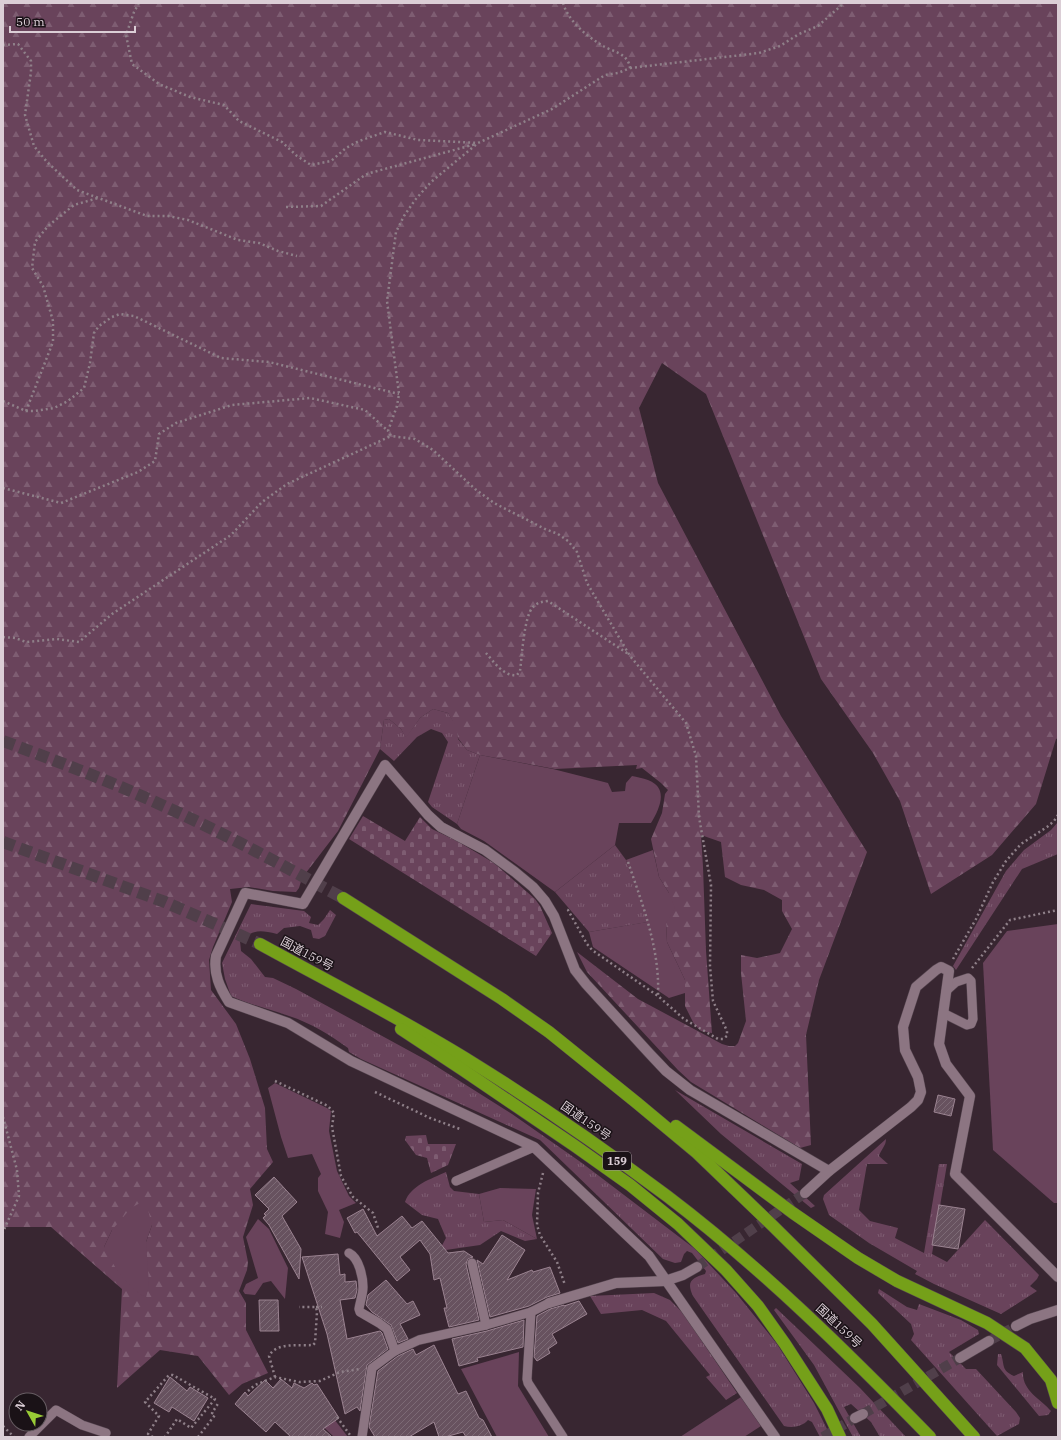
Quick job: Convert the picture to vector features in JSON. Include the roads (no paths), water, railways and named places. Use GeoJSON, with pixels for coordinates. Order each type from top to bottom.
{"type":"FeatureCollection","features":[{"type":"Feature","properties":{"kind":"highway","name":"国道159号"},"geometry":{"type":"LineString","coordinates":[[343,898],[502,999],[549,1032],[697,1154],[872,1324],[972,1434]]}},
{"type":"Feature","properties":{"kind":"highway","name":"国道159号"},"geometry":{"type":"LineString","coordinates":[[260,944],[414,1028],[472,1062],[586,1138],[667,1196],[790,1299],[859,1364],[930,1437]]}},
{"type":"Feature","properties":{"kind":"highway","name":"159"},"geometry":{"type":"LineString","coordinates":[[316,974],[464,1070],[575,1146],[630,1185],[678,1224],[726,1270],[758,1306],[785,1344],[827,1409],[840,1437]]}},
{"type":"Feature","properties":{"kind":"highway"},"geometry":{"type":"LineString","coordinates":[[549,1032],[793,1213],[858,1258],[897,1281],[987,1323],[1025,1348],[1051,1380],[1057,1400]]}},
{"type":"Feature","properties":{"kind":"street"},"geometry":{"type":"LineString","coordinates":[[775,1437],[649,1256],[534,1147],[351,1060],[288,1023],[229,1002],[215,975],[214,966],[216,956],[245,894],[303,904],[386,766],[428,815],[441,827],[485,850],[515,872],[545,900],[554,916],[575,970],[586,984],[666,1070],[690,1090],[829,1172]]}},
{"type":"Feature","properties":{"kind":"street"},"geometry":{"type":"LineString","coordinates":[[804,1193],[918,1100],[921,1087],[918,1077],[905,1050],[903,1027],[916,988],[941,967],[949,971],[939,1044],[946,1064],[970,1096],[955,1174],[1058,1277]]}},
{"type":"Feature","properties":{"kind":"street"},"geometry":{"type":"LineString","coordinates":[[549,1303],[616,1283],[666,1281],[683,1275],[697,1267]]}},
{"type":"Feature","properties":{"kind":"street"},"geometry":{"type":"LineString","coordinates":[[1016,1326],[1030,1319],[1057,1314]]}},
{"type":"Feature","properties":{"kind":"street"},"geometry":{"type":"LineString","coordinates":[[960,1358],[989,1341]]}},
{"type":"Feature","properties":{"kind":"lane"},"geometry":{"type":"LineString","coordinates":[[943,1014],[967,1025],[971,1024],[973,1019],[971,981],[968,978],[963,979],[956,982],[946,991]]}},
{"type":"Feature","properties":{"kind":"lane"},"geometry":{"type":"LineString","coordinates":[[456,1181],[534,1147]]}},
{"type":"Feature","properties":{"kind":"lane"},"geometry":{"type":"LineString","coordinates":[[349,1253],[352,1254],[357,1262],[362,1278],[363,1288],[359,1309],[360,1312],[387,1329],[395,1351]]}},
{"type":"Feature","properties":{"kind":"lane"},"geometry":{"type":"LineString","coordinates":[[472,1262],[486,1325]]}},
{"type":"Feature","properties":{"kind":"lane"},"geometry":{"type":"LineString","coordinates":[[362,1437],[372,1368],[395,1351],[419,1340],[486,1325],[531,1312],[549,1303]]}},
{"type":"Feature","properties":{"kind":"lane"},"geometry":{"type":"LineString","coordinates":[[531,1312],[528,1383],[563,1437]]}},
{"type":"Feature","properties":{"kind":"lane"},"geometry":{"type":"LineString","coordinates":[[29,1437],[56,1410],[82,1425],[106,1433]]}},
{"type":"Feature","properties":{"kind":"tunnel"},"geometry":{"type":"LineString","coordinates":[[3,741],[107,781],[190,818],[343,898]]}},
{"type":"Feature","properties":{"kind":"tunnel"},"geometry":{"type":"LineString","coordinates":[[3,842],[165,902],[260,944]]}},
{"type":"Feature","properties":{"kind":"tunnel"},"geometry":{"type":"LineString","coordinates":[[697,1267],[805,1193]]}},
{"type":"Feature","properties":{"kind":"tunnel"},"geometry":{"type":"LineString","coordinates":[[989,1341],[1016,1326]]}},
{"type":"Feature","properties":{"kind":"tunnel"},"geometry":{"type":"LineString","coordinates":[[863,1414],[960,1358]]}},
{"type":"Feature","properties":{"kind":"tunnel"},"geometry":{"type":"LineString","coordinates":[[823,1437],[855,1418]]}}]}
